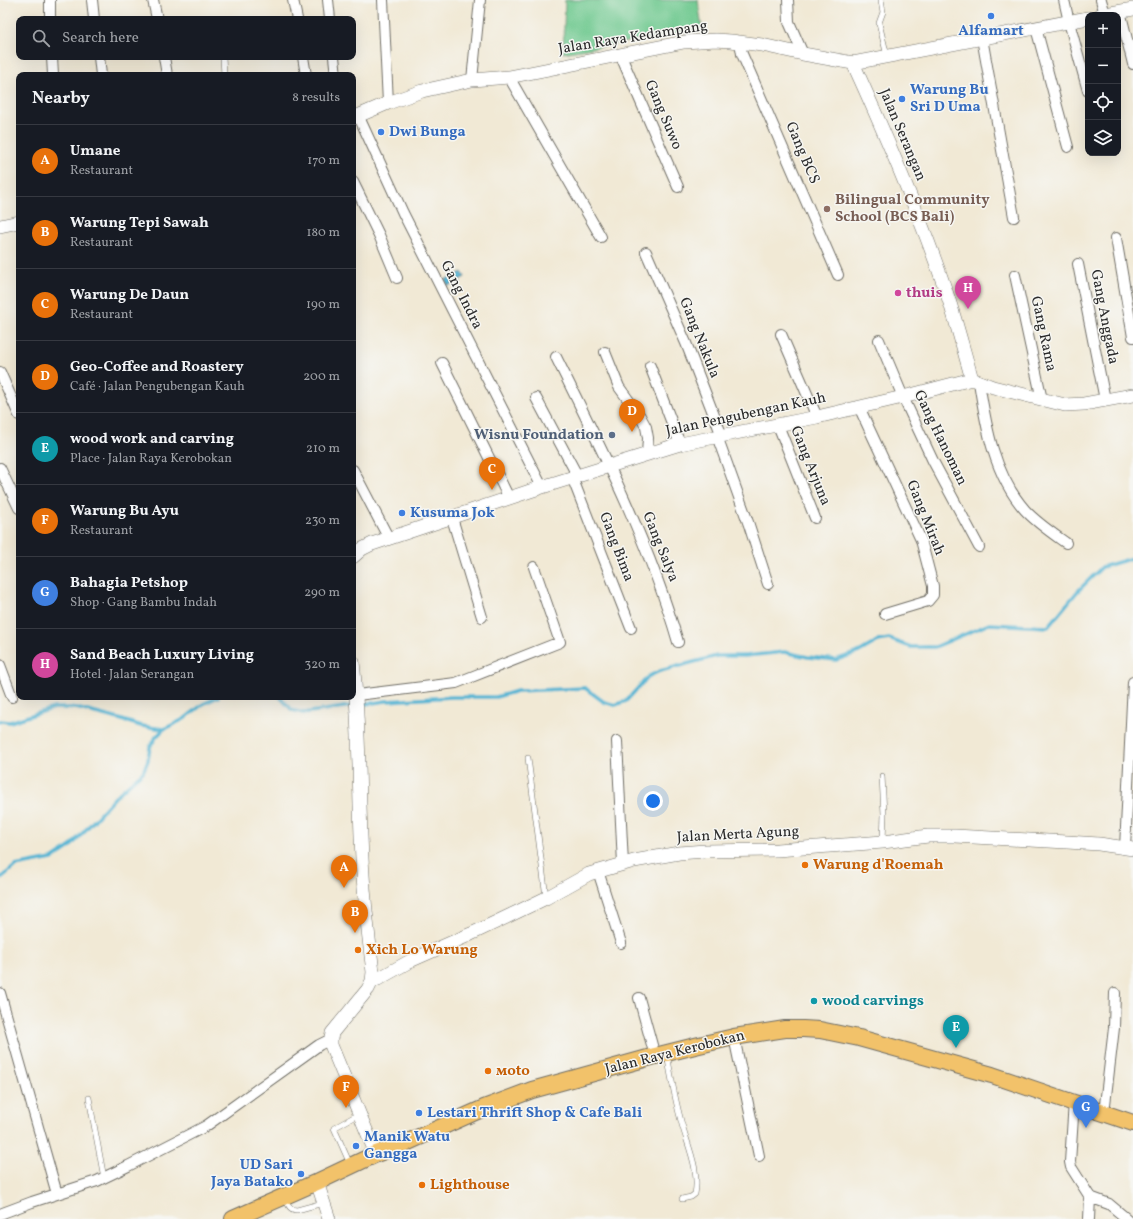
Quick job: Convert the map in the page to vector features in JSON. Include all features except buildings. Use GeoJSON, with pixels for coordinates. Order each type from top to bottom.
{"type":"FeatureCollection","features":[{"type":"Feature","properties":{"kind":"main road","name":"Jalan Raya Kerobokan"},"geometry":{"type":"LineString","coordinates":[[232,1219],[318,1182],[376,1154],[484,1108],[532,1090],[660,1055],[734,1037],[791,1029],[820,1030],[882,1044],[909,1053],[992,1075],[1133,1123]]}},
{"type":"Feature","properties":{"kind":"street"},"geometry":{"type":"LineString","coordinates":[[50,0],[50,16]]}},
{"type":"Feature","properties":{"kind":"street"},"geometry":{"type":"LineString","coordinates":[[92,0],[94,16]]}},
{"type":"Feature","properties":{"kind":"street"},"geometry":{"type":"LineString","coordinates":[[154,0],[157,16]]}},
{"type":"Feature","properties":{"kind":"street"},"geometry":{"type":"LineString","coordinates":[[293,0],[296,16]]}},
{"type":"Feature","properties":{"kind":"street"},"geometry":{"type":"LineString","coordinates":[[328,0],[330,16]]}},
{"type":"Feature","properties":{"kind":"street"},"geometry":{"type":"LineString","coordinates":[[383,0],[388,102]]}},
{"type":"Feature","properties":{"kind":"street"},"geometry":{"type":"LineString","coordinates":[[472,80],[480,0]]}},
{"type":"Feature","properties":{"kind":"street"},"geometry":{"type":"LineString","coordinates":[[788,0],[789,22],[803,54]]}},
{"type":"Feature","properties":{"kind":"street"},"geometry":{"type":"LineString","coordinates":[[1064,0],[1068,22],[1086,84]]}},
{"type":"Feature","properties":{"kind":"street"},"geometry":{"type":"LineString","coordinates":[[1101,0],[1102,12]]}},
{"type":"Feature","properties":{"kind":"street"},"geometry":{"type":"LineString","coordinates":[[1114,12],[1127,10],[1133,64]]}},
{"type":"Feature","properties":{"kind":"street","name":"Jalan Raya Kedampang"},"geometry":{"type":"LineString","coordinates":[[356,117],[388,102],[422,91],[472,80],[509,77],[684,42],[716,40],[742,42],[853,63],[1085,19]]}},
{"type":"Feature","properties":{"kind":"street"},"geometry":{"type":"LineString","coordinates":[[1036,28],[1068,146]]}},
{"type":"Feature","properties":{"kind":"street"},"geometry":{"type":"LineString","coordinates":[[982,38],[1014,217]]}},
{"type":"Feature","properties":{"kind":"street","name":"Gang BCS"},"geometry":{"type":"LineString","coordinates":[[742,42],[742,54],[838,275]]}},
{"type":"Feature","properties":{"kind":"street","name":"Gang Suwo"},"geometry":{"type":"LineString","coordinates":[[620,54],[678,187]]}},
{"type":"Feature","properties":{"kind":"street"},"geometry":{"type":"LineString","coordinates":[[52,60],[53,72]]}},
{"type":"Feature","properties":{"kind":"street"},"geometry":{"type":"LineString","coordinates":[[99,60],[101,72]]}},
{"type":"Feature","properties":{"kind":"street"},"geometry":{"type":"LineString","coordinates":[[164,60],[166,72]]}},
{"type":"Feature","properties":{"kind":"street"},"geometry":{"type":"LineString","coordinates":[[304,60],[306,72]]}},
{"type":"Feature","properties":{"kind":"street"},"geometry":{"type":"LineString","coordinates":[[334,60],[336,72]]}},
{"type":"Feature","properties":{"kind":"street","name":"Jalan Serangan"},"geometry":{"type":"LineString","coordinates":[[853,63],[888,141],[925,231],[975,381]]}},
{"type":"Feature","properties":{"kind":"street"},"geometry":{"type":"LineString","coordinates":[[509,77],[601,238]]}},
{"type":"Feature","properties":{"kind":"street","name":"Gang Indra"},"geometry":{"type":"LineString","coordinates":[[356,117],[542,487]]}},
{"type":"Feature","properties":{"kind":"street"},"geometry":{"type":"LineString","coordinates":[[356,188],[379,235],[397,278]]}},
{"type":"Feature","properties":{"kind":"street"},"geometry":{"type":"LineString","coordinates":[[0,226],[16,223]]}},
{"type":"Feature","properties":{"kind":"street"},"geometry":{"type":"LineString","coordinates":[[1116,238],[1133,337]]}},
{"type":"Feature","properties":{"kind":"street","name":"Gang Nakula"},"geometry":{"type":"LineString","coordinates":[[646,252],[686,343],[720,436],[768,584]]}},
{"type":"Feature","properties":{"kind":"street","name":"Gang Anggada"},"geometry":{"type":"LineString","coordinates":[[1078,264],[1105,400]]}},
{"type":"Feature","properties":{"kind":"street","name":"Gang Rama"},"geometry":{"type":"LineString","coordinates":[[1015,275],[1042,400]]}},
{"type":"Feature","properties":{"kind":"street"},"geometry":{"type":"LineString","coordinates":[[780,334],[817,417]]}},
{"type":"Feature","properties":{"kind":"street","name":"Gang Hanoman"},"geometry":{"type":"LineString","coordinates":[[879,340],[903,397],[942,480],[979,547]]}},
{"type":"Feature","properties":{"kind":"street"},"geometry":{"type":"LineString","coordinates":[[605,352],[620,387],[646,427],[648,438],[647,454]]}},
{"type":"Feature","properties":{"kind":"street","name":"Gang Salya"},"geometry":{"type":"LineString","coordinates":[[556,357],[609,466],[644,545],[668,609],[678,642]]}},
{"type":"Feature","properties":{"kind":"street"},"geometry":{"type":"LineString","coordinates":[[442,363],[509,498]]}},
{"type":"Feature","properties":{"kind":"street"},"geometry":{"type":"LineString","coordinates":[[650,366],[680,444]]}},
{"type":"Feature","properties":{"kind":"street"},"geometry":{"type":"LineString","coordinates":[[0,372],[16,408]]}},
{"type":"Feature","properties":{"kind":"street"},"geometry":{"type":"LineString","coordinates":[[975,381],[1065,405],[1133,395]]}},
{"type":"Feature","properties":{"kind":"street"},"geometry":{"type":"LineString","coordinates":[[975,381],[994,456],[1015,498],[1026,511],[1066,543]]}},
{"type":"Feature","properties":{"kind":"street","name":"Jalan Pengubengan Kauh"},"geometry":{"type":"LineString","coordinates":[[356,554],[362,549],[372,544],[575,476],[680,444],[817,417],[975,381]]}},
{"type":"Feature","properties":{"kind":"street","name":"Gang Bima"},"geometry":{"type":"LineString","coordinates":[[536,398],[575,476],[631,628]]}},
{"type":"Feature","properties":{"kind":"street","name":"Gang Mirah"},"geometry":{"type":"LineString","coordinates":[[859,407],[921,540],[933,586],[933,595],[928,601],[885,614]]}},
{"type":"Feature","properties":{"kind":"street","name":"Gang Arjuna"},"geometry":{"type":"LineString","coordinates":[[778,425],[815,518]]}},
{"type":"Feature","properties":{"kind":"street"},"geometry":{"type":"LineString","coordinates":[[0,468],[16,500]]}},
{"type":"Feature","properties":{"kind":"street"},"geometry":{"type":"LineString","coordinates":[[356,476],[389,539]]}},
{"type":"Feature","properties":{"kind":"street"},"geometry":{"type":"LineString","coordinates":[[452,518],[482,617]]}},
{"type":"Feature","properties":{"kind":"street"},"geometry":{"type":"LineString","coordinates":[[357,697],[456,683],[560,642],[534,566]]}},
{"type":"Feature","properties":{"kind":"street"},"geometry":{"type":"LineString","coordinates":[[0,665],[12,697]]}},
{"type":"Feature","properties":{"kind":"street"},"geometry":{"type":"LineString","coordinates":[[1129,848],[1133,682]]}},
{"type":"Feature","properties":{"kind":"street"},"geometry":{"type":"LineString","coordinates":[[356,688],[363,876],[372,981],[368,989],[332,1033],[330,1039],[331,1045],[376,1154]]}},
{"type":"Feature","properties":{"kind":"street"},"geometry":{"type":"LineString","coordinates":[[617,741],[623,864]]}},
{"type":"Feature","properties":{"kind":"street","name":"Jalan Merta Agung"},"geometry":{"type":"LineString","coordinates":[[372,981],[412,960],[546,898],[598,870],[678,853],[777,850],[883,842],[928,836],[1083,843],[1129,848]]}},
{"type":"Feature","properties":{"kind":"street"},"geometry":{"type":"LineString","coordinates":[[598,870],[621,943]]}},
{"type":"Feature","properties":{"kind":"street"},"geometry":{"type":"LineString","coordinates":[[0,992],[57,1194]]}},
{"type":"Feature","properties":{"kind":"street"},"geometry":{"type":"LineString","coordinates":[[1104,1113],[1114,1028],[1115,993]]}},
{"type":"Feature","properties":{"kind":"street"},"geometry":{"type":"LineString","coordinates":[[639,998],[660,1055]]}},
{"type":"Feature","properties":{"kind":"street"},"geometry":{"type":"LineString","coordinates":[[734,1037],[759,1156]]}},
{"type":"Feature","properties":{"kind":"street"},"geometry":{"type":"LineString","coordinates":[[0,1214],[104,1178],[206,1126],[319,1045],[330,1039]]}},
{"type":"Feature","properties":{"kind":"street"},"geometry":{"type":"LineString","coordinates":[[1074,1102],[1070,1157],[1071,1167],[1090,1197],[1089,1219]]}},
{"type":"Feature","properties":{"kind":"street"},"geometry":{"type":"LineString","coordinates":[[318,1182],[329,1219]]}},
{"type":"Feature","properties":{"kind":"street"},"geometry":{"type":"LineString","coordinates":[[1090,1197],[1109,1204],[1127,1219]]}},
{"type":"Feature","properties":{"kind":"lane"},"geometry":{"type":"LineString","coordinates":[[881,0],[883,12],[879,23],[887,57]]}},
{"type":"Feature","properties":{"kind":"lane"},"geometry":{"type":"LineString","coordinates":[[223,60],[224,72]]}},
{"type":"Feature","properties":{"kind":"lane"},"geometry":{"type":"LineString","coordinates":[[528,758],[546,898]]}},
{"type":"Feature","properties":{"kind":"lane"},"geometry":{"type":"LineString","coordinates":[[882,776],[884,814],[883,842]]}},
{"type":"Feature","properties":{"kind":"lane"},"geometry":{"type":"LineString","coordinates":[[660,1055],[695,1168],[695,1194],[691,1197],[682,1199]]}},
{"type":"Feature","properties":{"kind":"lane"},"geometry":{"type":"LineString","coordinates":[[90,1098],[104,1178]]}},
{"type":"Feature","properties":{"kind":"lane"},"geometry":{"type":"LineString","coordinates":[[350,1166],[334,1128],[359,1114]]}},
{"type":"Feature","properties":{"kind":"lane"},"geometry":{"type":"LineString","coordinates":[[285,1196],[293,1210],[324,1202]]}},
{"type":"Feature","properties":{"kind":"green space"},"geometry":{"type":"Polygon","coordinates":[[[565,0],[698,0],[702,29],[563,53],[565,0]]]}},
{"type":"Feature","properties":{"kind":"water"},"geometry":{"type":"Polygon","coordinates":[[[462,272],[465,277],[459,280],[461,284],[455,287],[453,283],[448,286],[445,280],[462,272]]]}},
{"type":"Feature","properties":{"kind":"waterway"},"geometry":{"type":"LineString","coordinates":[[283,700],[292,710],[303,713],[386,701],[452,697],[496,697],[517,691],[585,688],[604,702],[615,705],[626,701],[649,676],[660,671],[717,656],[745,656],[784,652],[808,657],[836,660],[859,652],[878,641],[889,639],[911,647],[935,647],[989,624],[1048,627],[1077,592],[1102,567],[1133,558]]}},
{"type":"Feature","properties":{"kind":"waterway"},"geometry":{"type":"LineString","coordinates":[[0,721],[10,722],[54,708],[76,708],[141,726],[164,729],[184,719],[203,704],[212,700]]}},
{"type":"Feature","properties":{"kind":"waterway"},"geometry":{"type":"LineString","coordinates":[[0,879],[15,866],[52,859],[71,846],[117,795],[143,772],[148,760],[150,747],[156,737],[164,729]]}},
{"type":"Feature","properties":{"kind":"place","name":"Alfamart"},"geometry":{"type":"Point","coordinates":[991,16]}},
{"type":"Feature","properties":{"kind":"place","name":"Warung Bu Sri D Uma"},"geometry":{"type":"Point","coordinates":[902,99]}},
{"type":"Feature","properties":{"kind":"place","name":"Dwi Bunga"},"geometry":{"type":"Point","coordinates":[381,132]}},
{"type":"Feature","properties":{"kind":"place","name":"Bilingual Community School (BCS Bali)"},"geometry":{"type":"Point","coordinates":[827,209]}},
{"type":"Feature","properties":{"kind":"place","name":"thuis"},"geometry":{"type":"Point","coordinates":[898,293]}},
{"type":"Feature","properties":{"kind":"place","name":"Sand Beach Luxury Living"},"geometry":{"type":"Point","coordinates":[968,309]}},
{"type":"Feature","properties":{"kind":"place","name":"Geo-Coffee and Roastery"},"geometry":{"type":"Point","coordinates":[632,432]}},
{"type":"Feature","properties":{"kind":"place","name":"Wisnu Foundation"},"geometry":{"type":"Point","coordinates":[612,435]}},
{"type":"Feature","properties":{"kind":"place","name":"Warung De Daun"},"geometry":{"type":"Point","coordinates":[492,490]}},
{"type":"Feature","properties":{"kind":"place","name":"Kusuma Jok"},"geometry":{"type":"Point","coordinates":[402,513]}},
{"type":"Feature","properties":{"kind":"place","name":"Warung d'Roemah"},"geometry":{"type":"Point","coordinates":[805,865]}},
{"type":"Feature","properties":{"kind":"place","name":"Umane"},"geometry":{"type":"Point","coordinates":[344,888]}},
{"type":"Feature","properties":{"kind":"place","name":"Warung Tepi Sawah"},"geometry":{"type":"Point","coordinates":[355,933]}},
{"type":"Feature","properties":{"kind":"place","name":"Xich Lo Warung"},"geometry":{"type":"Point","coordinates":[358,950]}},
{"type":"Feature","properties":{"kind":"place","name":"wood carvings"},"geometry":{"type":"Point","coordinates":[814,1001]}},
{"type":"Feature","properties":{"kind":"place","name":"wood work and carving"},"geometry":{"type":"Point","coordinates":[956,1048]}},
{"type":"Feature","properties":{"kind":"place","name":"моto"},"geometry":{"type":"Point","coordinates":[488,1071]}},
{"type":"Feature","properties":{"kind":"place","name":"Warung Bu Ayu"},"geometry":{"type":"Point","coordinates":[346,1108]}},
{"type":"Feature","properties":{"kind":"place","name":"Lestari Thrift Shop & Cafe Bali"},"geometry":{"type":"Point","coordinates":[419,1113]}},
{"type":"Feature","properties":{"kind":"place","name":"Bahagia Petshop"},"geometry":{"type":"Point","coordinates":[1086,1128]}},
{"type":"Feature","properties":{"kind":"place","name":"Manik Watu Gangga"},"geometry":{"type":"Point","coordinates":[356,1146]}},
{"type":"Feature","properties":{"kind":"place","name":"UD Sari Jaya Batako"},"geometry":{"type":"Point","coordinates":[301,1174]}},
{"type":"Feature","properties":{"kind":"place","name":"Lighthouse"},"geometry":{"type":"Point","coordinates":[422,1185]}}]}
